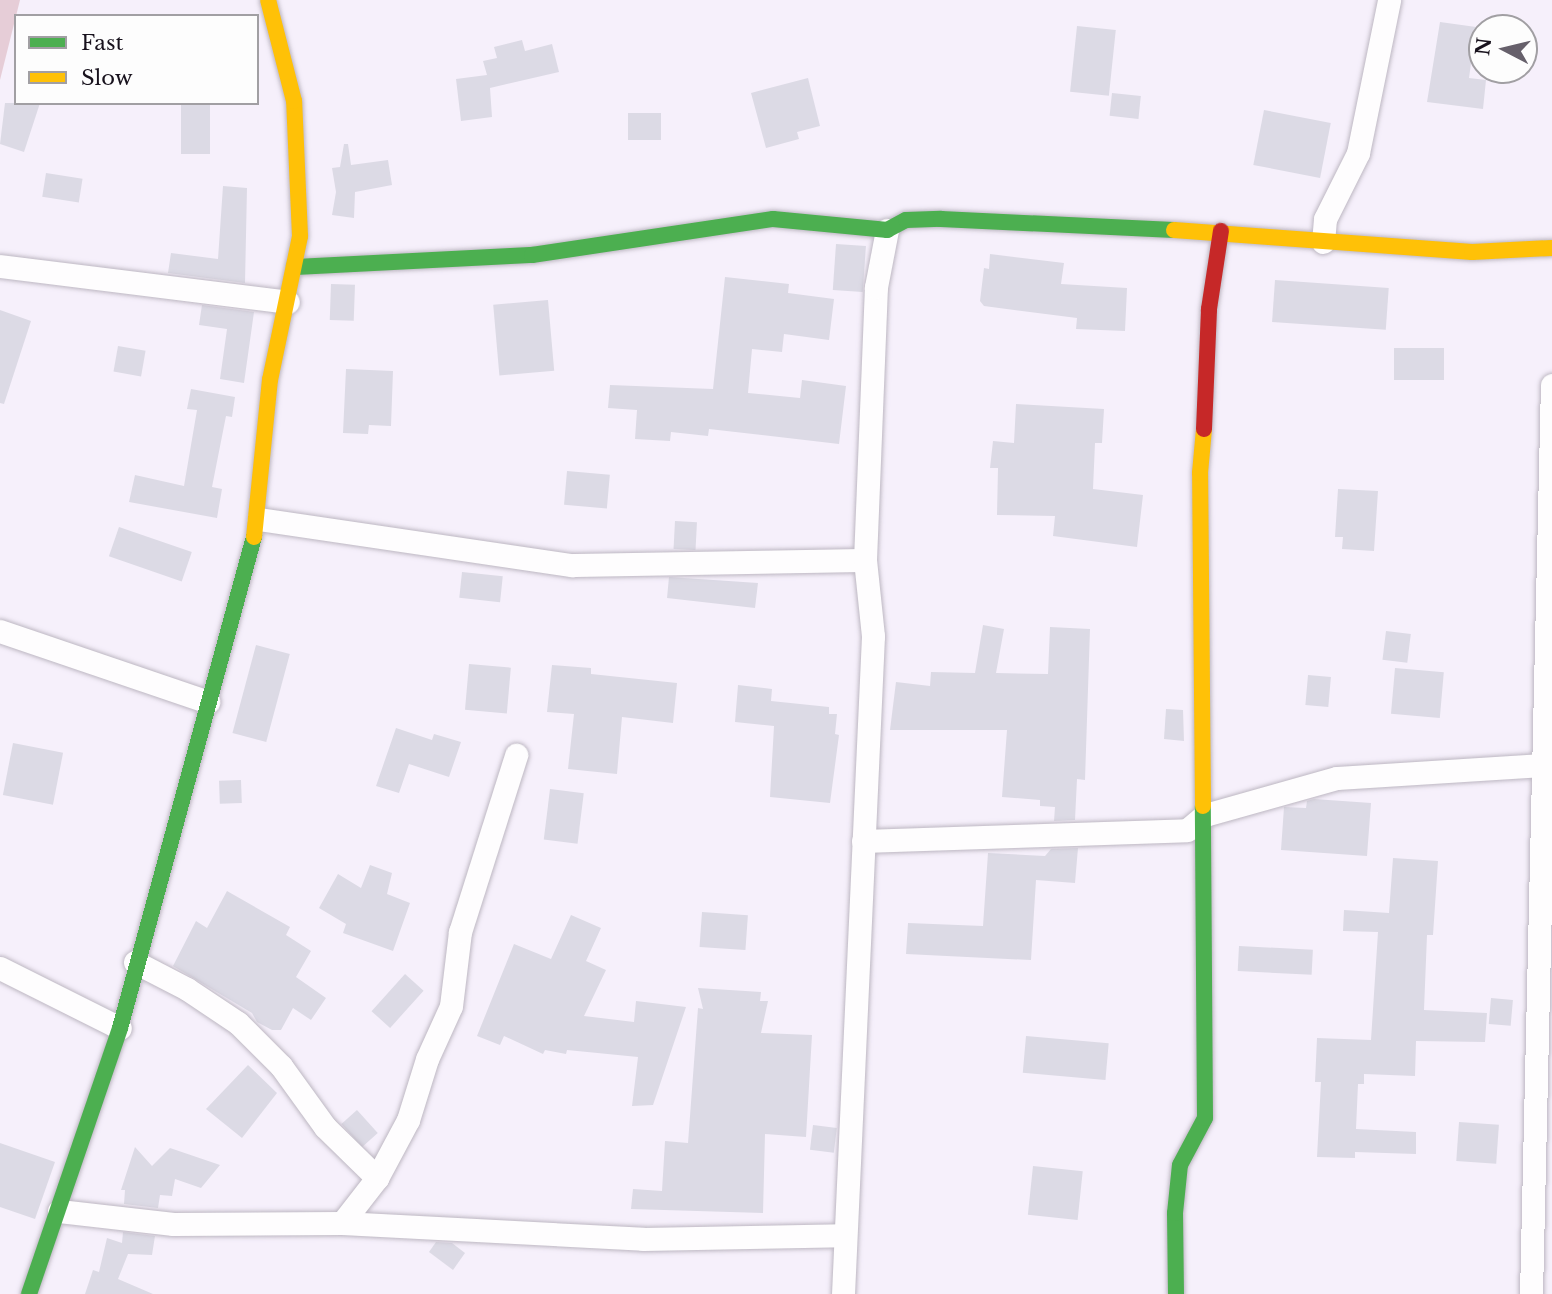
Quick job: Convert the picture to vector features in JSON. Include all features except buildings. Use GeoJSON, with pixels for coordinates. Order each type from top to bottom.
{"type":"FeatureCollection","features":[{"type":"Feature","properties":{"kind":"street"},"geometry":{"type":"LineString","coordinates":[[29,1294],[120,1028],[135,962],[260,519],[270,380],[300,236],[293,101],[268,0]]}},
{"type":"Feature","properties":{"kind":"street"},"geometry":{"type":"LineString","coordinates":[[1322,242],[1325,219],[1358,153],[1389,0]]}},
{"type":"Feature","properties":{"kind":"street"},"geometry":{"type":"LineString","coordinates":[[294,267],[532,256],[773,219],[887,230],[906,220],[940,219],[1078,228],[1221,231],[1322,242],[1472,252],[1552,248]]}},
{"type":"Feature","properties":{"kind":"street"},"geometry":{"type":"LineString","coordinates":[[843,1294],[843,1235],[873,636],[865,560],[876,287],[887,230]]}},
{"type":"Feature","properties":{"kind":"street"},"geometry":{"type":"LineString","coordinates":[[1176,1294],[1175,1213],[1180,1165],[1205,1118],[1205,815],[1200,473],[1210,368],[1209,309],[1221,231]]}},
{"type":"Feature","properties":{"kind":"street"},"geometry":{"type":"LineString","coordinates":[[0,266],[288,302]]}},
{"type":"Feature","properties":{"kind":"street"},"geometry":{"type":"LineString","coordinates":[[1531,1294],[1552,385]]}},
{"type":"Feature","properties":{"kind":"street"},"geometry":{"type":"LineString","coordinates":[[260,519],[572,565],[865,560]]}},
{"type":"Feature","properties":{"kind":"street"},"geometry":{"type":"LineString","coordinates":[[0,631],[208,702]]}},
{"type":"Feature","properties":{"kind":"street"},"geometry":{"type":"LineString","coordinates":[[342,1223],[377,1178],[408,1120],[427,1059],[451,1006],[460,932],[516,755]]}},
{"type":"Feature","properties":{"kind":"street"},"geometry":{"type":"LineString","coordinates":[[863,841],[1187,830],[1205,815],[1337,778],[1543,765]]}},
{"type":"Feature","properties":{"kind":"street"},"geometry":{"type":"LineString","coordinates":[[135,962],[187,989],[238,1023],[281,1066],[325,1127],[377,1178]]}},
{"type":"Feature","properties":{"kind":"street"},"geometry":{"type":"LineString","coordinates":[[0,968],[120,1028]]}},
{"type":"Feature","properties":{"kind":"street"},"geometry":{"type":"LineString","coordinates":[[59,1211],[173,1224],[342,1223],[643,1240],[843,1235]]}},
{"type":"Feature","properties":{"kind":"shaded area"},"geometry":{"type":"Polygon","coordinates":[[[0,0],[20,0],[16,14],[14,14],[0,80],[0,0]]]}},
{"type":"Feature","properties":{"kind":"traffic: fast"},"geometry":{"type":"LineString","coordinates":[[294,267],[532,255],[773,219],[887,230],[906,220],[941,219],[1174,230]]}},
{"type":"Feature","properties":{"kind":"traffic: fast"},"geometry":{"type":"LineString","coordinates":[[29,1294],[120,1028],[254,537]]}},
{"type":"Feature","properties":{"kind":"traffic: fast"},"geometry":{"type":"LineString","coordinates":[[1176,1294],[1175,1213],[1180,1165],[1205,1118],[1203,806]]}},
{"type":"Feature","properties":{"kind":"traffic: slow"},"geometry":{"type":"LineString","coordinates":[[254,537],[270,380],[300,236],[294,101],[268,0]]}},
{"type":"Feature","properties":{"kind":"traffic: slow"},"geometry":{"type":"LineString","coordinates":[[1174,230],[1472,252],[1552,248]]}},
{"type":"Feature","properties":{"kind":"traffic: slow"},"geometry":{"type":"LineString","coordinates":[[1203,806],[1200,473],[1204,429]]}},
{"type":"Feature","properties":{"kind":"traffic: jam"},"geometry":{"type":"LineString","coordinates":[[1204,429],[1209,309],[1221,231]]}}]}
